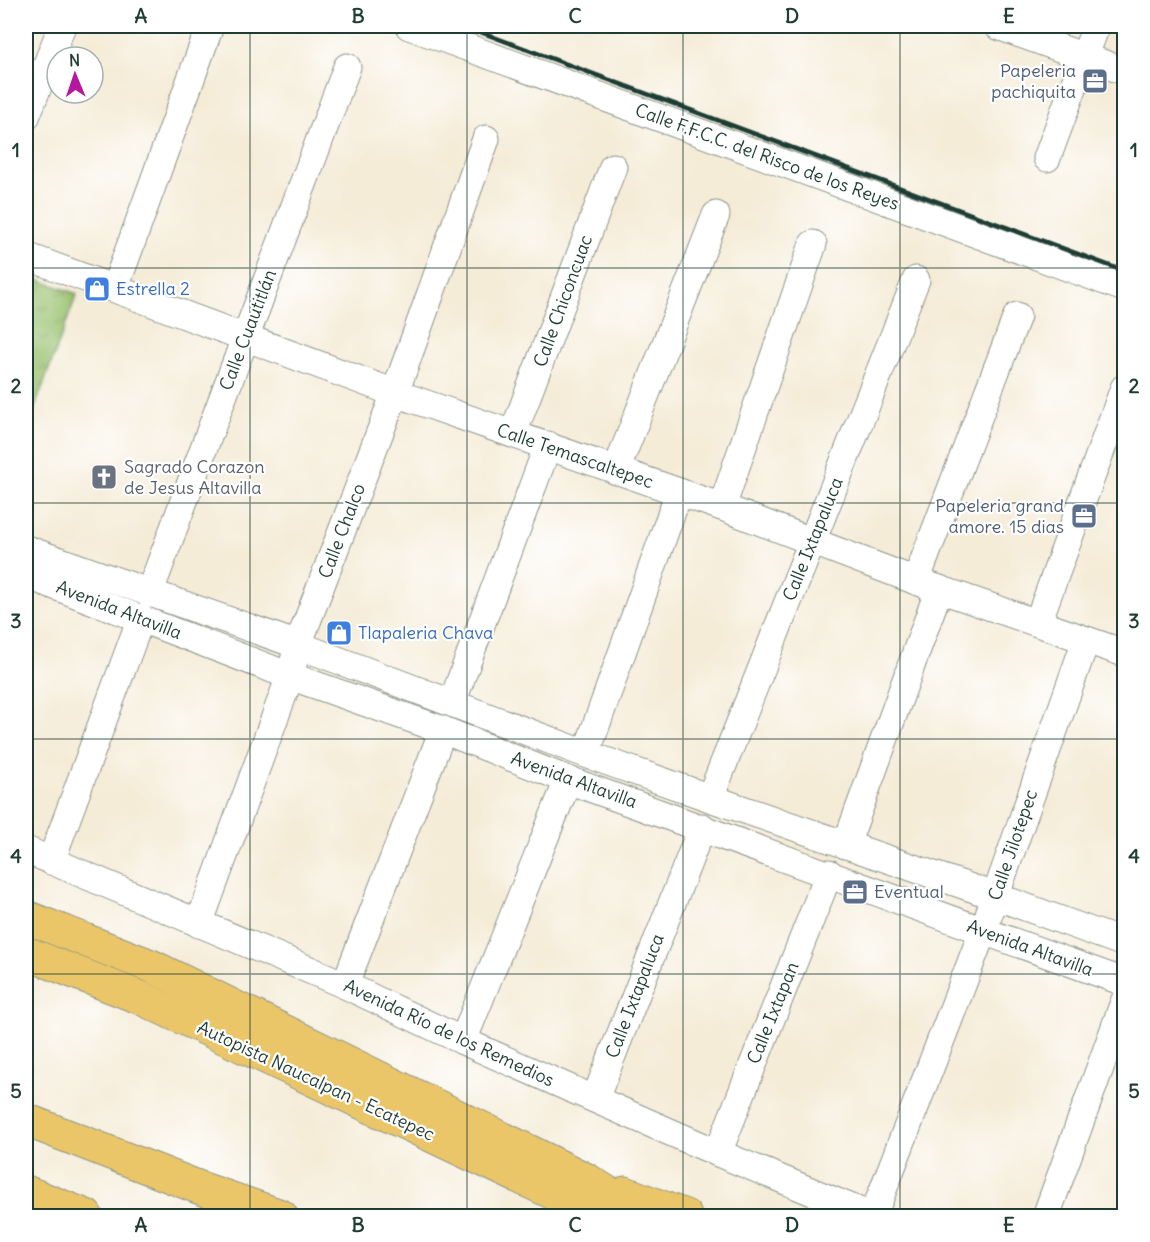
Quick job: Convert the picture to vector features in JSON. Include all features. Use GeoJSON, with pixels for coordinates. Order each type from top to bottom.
{"type":"FeatureCollection","features":[{"type":"Feature","properties":{"kind":"highway","name":"Autopista Naucalpan - Ecatepec"},"geometry":{"type":"LineString","coordinates":[[26,917],[151,966],[587,1180],[645,1216]]}},
{"type":"Feature","properties":{"kind":"highway","name":"Autopista Naucalpan - Ecatepec"},"geometry":{"type":"LineString","coordinates":[[26,953],[141,998],[602,1216]]}},
{"type":"Feature","properties":{"kind":"highway"},"geometry":{"type":"LineString","coordinates":[[26,1120],[203,1189],[281,1216]]}},
{"type":"Feature","properties":{"kind":"highway","name":"Autopista Naucalpan - Ecatepec"},"geometry":{"type":"LineString","coordinates":[[587,1180],[647,1200],[685,1216]]}},
{"type":"Feature","properties":{"kind":"highway"},"geometry":{"type":"LineString","coordinates":[[26,1192],[86,1216]]}},
{"type":"Feature","properties":{"kind":"street"},"geometry":{"type":"LineString","coordinates":[[26,117],[62,26]]}},
{"type":"Feature","properties":{"kind":"street","name":"Calle F.F.C.C. del Risco de los Reyes"},"geometry":{"type":"LineString","coordinates":[[409,26],[1125,288]]}},
{"type":"Feature","properties":{"kind":"street"},"geometry":{"type":"LineString","coordinates":[[998,26],[1125,71]]}},
{"type":"Feature","properties":{"kind":"street"},"geometry":{"type":"LineString","coordinates":[[1047,158],[1096,26]]}},
{"type":"Feature","properties":{"kind":"street"},"geometry":{"type":"LineString","coordinates":[[115,288],[209,29]]}},
{"type":"Feature","properties":{"kind":"street","name":"Calle Cuautitlán"},"geometry":{"type":"LineString","coordinates":[[51,861],[347,67]]}},
{"type":"Feature","properties":{"kind":"street","name":"Calle Chalco"},"geometry":{"type":"LineString","coordinates":[[199,924],[290,676],[298,645],[395,393],[486,139]]}},
{"type":"Feature","properties":{"kind":"street","name":"Calle Chiconcuac"},"geometry":{"type":"LineString","coordinates":[[513,434],[613,167]]}},
{"type":"Feature","properties":{"kind":"street"},"geometry":{"type":"LineString","coordinates":[[616,471],[716,215]]}},
{"type":"Feature","properties":{"kind":"street"},"geometry":{"type":"LineString","coordinates":[[722,507],[813,244]]}},
{"type":"Feature","properties":{"kind":"street","name":"Calle Temascaltepec"},"geometry":{"type":"LineString","coordinates":[[26,256],[395,393],[722,507],[927,585],[1125,653]]}},
{"type":"Feature","properties":{"kind":"street","name":"Calle Ixtapaluca"},"geometry":{"type":"LineString","coordinates":[[710,798],[916,280]]}},
{"type":"Feature","properties":{"kind":"street"},"geometry":{"type":"LineString","coordinates":[[846,845],[927,585],[1017,316]]}},
{"type":"Feature","properties":{"kind":"street"},"geometry":{"type":"LineString","coordinates":[[1038,622],[1125,388]]}},
{"type":"Feature","properties":{"kind":"street"},"geometry":{"type":"LineString","coordinates":[[452,703],[548,445]]}},
{"type":"Feature","properties":{"kind":"street"},"geometry":{"type":"LineString","coordinates":[[586,754],[679,492]]}},
{"type":"Feature","properties":{"kind":"street","name":"Avenida Altavilla"},"geometry":{"type":"LineString","coordinates":[[26,549],[290,676],[443,730],[568,780],[1125,982]]}},
{"type":"Feature","properties":{"kind":"street","name":"Avenida Altavilla"},"geometry":{"type":"LineString","coordinates":[[26,575],[298,645],[586,754],[995,896],[1125,944]]}},
{"type":"Feature","properties":{"kind":"street","name":"Calle Jilotepec"},"geometry":{"type":"LineString","coordinates":[[872,1216],[983,931],[1086,640]]}},
{"type":"Feature","properties":{"kind":"street"},"geometry":{"type":"LineString","coordinates":[[345,986],[443,730]]}},
{"type":"Feature","properties":{"kind":"street"},"geometry":{"type":"LineString","coordinates":[[463,1041],[568,780]]}},
{"type":"Feature","properties":{"kind":"street","name":"Calle Ixtapaluca"},"geometry":{"type":"LineString","coordinates":[[595,1099],[702,827]]}},
{"type":"Feature","properties":{"kind":"street","name":"Avenida Río de los Remedios"},"geometry":{"type":"LineString","coordinates":[[26,850],[345,986],[463,1041],[718,1153],[872,1216]]}},
{"type":"Feature","properties":{"kind":"street","name":"Calle Ixtapan"},"geometry":{"type":"LineString","coordinates":[[718,1153],[829,873]]}},
{"type":"Feature","properties":{"kind":"street"},"geometry":{"type":"LineString","coordinates":[[1046,1216],[1125,1002]]}},
{"type":"Feature","properties":{"kind":"green space"},"geometry":{"type":"Polygon","coordinates":[[[26,275],[77,294],[26,431],[26,275]]]}},
{"type":"Feature","properties":{"kind":"railway"},"geometry":{"type":"LineString","coordinates":[[464,26],[1124,271]]}},
{"type":"Feature","properties":{"kind":"place","name":"Papeleria pachiquita"},"geometry":{"type":"Point","coordinates":[1095,81]}},
{"type":"Feature","properties":{"kind":"place","name":"Estrella 2"},"geometry":{"type":"Point","coordinates":[97,289]}},
{"type":"Feature","properties":{"kind":"place","name":"Sagrado Corazon de Jesus Altavilla"},"geometry":{"type":"Point","coordinates":[104,477]}},
{"type":"Feature","properties":{"kind":"place","name":"Papeleria grand amore. 15 dias"},"geometry":{"type":"Point","coordinates":[1084,516]}},
{"type":"Feature","properties":{"kind":"place","name":"Tlapaleria Chava"},"geometry":{"type":"Point","coordinates":[339,633]}},
{"type":"Feature","properties":{"kind":"place","name":"Eventual"},"geometry":{"type":"Point","coordinates":[855,892]}}]}
